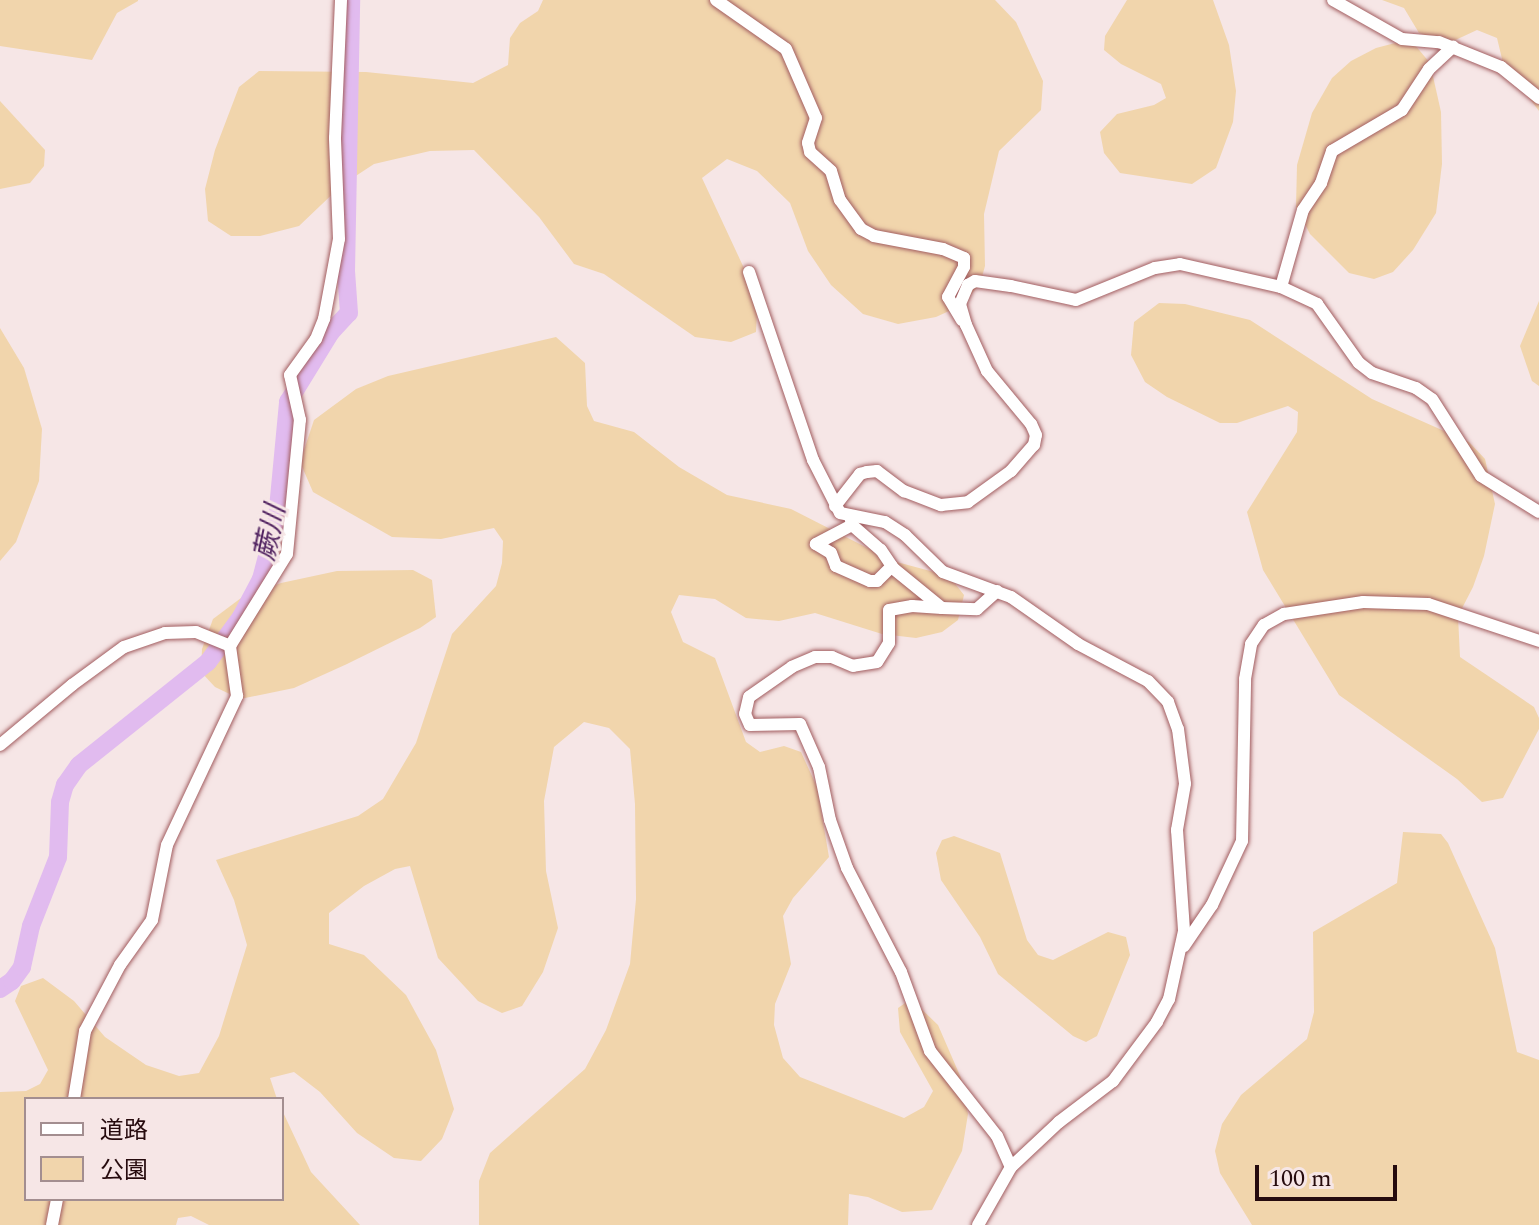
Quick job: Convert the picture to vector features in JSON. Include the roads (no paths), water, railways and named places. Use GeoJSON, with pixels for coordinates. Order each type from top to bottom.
{"type":"FeatureCollection","features":[{"type":"Feature","properties":{"kind":"street"},"geometry":{"type":"LineString","coordinates":[[74,1097],[85,1031],[120,965],[152,920],[167,845],[237,696],[230,646],[287,554],[300,420],[290,375],[316,339],[324,319],[339,239],[335,138],[341,0]]}},
{"type":"Feature","properties":{"kind":"street"},"geometry":{"type":"LineString","coordinates":[[716,0],[786,49],[816,118],[808,143],[810,152],[831,171],[840,200],[861,229],[874,236],[943,249],[964,258],[964,267],[948,297],[966,325],[987,371],[1031,424],[1036,435],[1029,452],[981,496],[968,502],[953,505],[933,503],[904,491],[877,471],[860,474],[835,506]]}},
{"type":"Feature","properties":{"kind":"street"},"geometry":{"type":"LineString","coordinates":[[1333,0],[1402,39],[1453,47],[1501,67],[1539,98]]}},
{"type":"Feature","properties":{"kind":"street"},"geometry":{"type":"LineString","coordinates":[[1281,287],[1303,210],[1321,183],[1332,151],[1402,110],[1429,69],[1453,47]]}},
{"type":"Feature","properties":{"kind":"street"},"geometry":{"type":"LineString","coordinates":[[966,325],[962,295],[975,281],[1076,300],[1155,268],[1180,264],[1281,287],[1317,304],[1344,345],[1372,373],[1416,388],[1432,399],[1481,476],[1539,512]]}},
{"type":"Feature","properties":{"kind":"street"},"geometry":{"type":"LineString","coordinates":[[749,272],[813,460],[835,506],[881,550],[892,566],[942,608]]}},
{"type":"Feature","properties":{"kind":"street"},"geometry":{"type":"LineString","coordinates":[[892,566],[877,581],[870,581],[836,566],[831,553],[816,544],[851,520],[885,522],[905,535],[943,572],[1011,597],[1078,644],[1148,681],[1168,702],[1178,729],[1184,771],[1177,830],[1183,949]]}},
{"type":"Feature","properties":{"kind":"street"},"geometry":{"type":"LineString","coordinates":[[997,591],[977,609],[912,606],[889,610],[889,643],[877,662],[853,666],[832,657],[815,657],[792,667],[749,697],[745,714],[750,725],[800,724],[819,767],[830,820],[847,868],[901,972],[930,1051],[997,1136],[1011,1167]]}},
{"type":"Feature","properties":{"kind":"street"},"geometry":{"type":"LineString","coordinates":[[978,1225],[1011,1167],[1059,1122],[1113,1081],[1131,1059],[1169,999],[1183,949],[1212,905],[1242,841],[1245,679],[1251,644],[1264,625],[1284,614],[1363,602],[1428,604],[1539,641]]}},
{"type":"Feature","properties":{"kind":"street"},"geometry":{"type":"LineString","coordinates":[[0,745],[72,685],[124,647],[165,633],[196,632],[213,636],[230,646]]}},
{"type":"Feature","properties":{"kind":"street"},"geometry":{"type":"LineString","coordinates":[[52,1225],[57,1201]]}},
{"type":"Feature","properties":{"kind":"waterway","name":"蕨川"},"geometry":{"type":"LineString","coordinates":[[0,989],[12,981],[22,967],[31,926],[58,857],[60,802],[65,785],[79,765],[208,662],[241,617],[261,579],[277,519],[288,402],[331,332],[349,313],[346,271],[351,0]]}}]}
